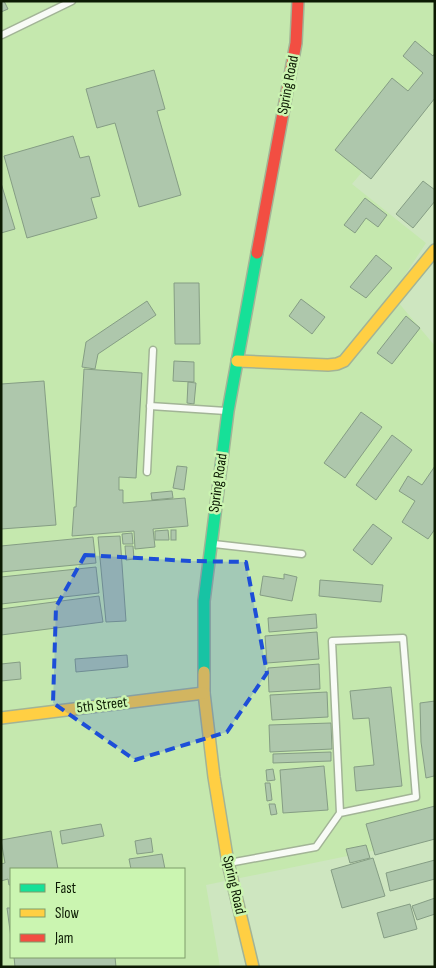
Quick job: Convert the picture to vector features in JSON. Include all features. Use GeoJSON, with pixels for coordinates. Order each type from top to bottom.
{"type":"FeatureCollection","features":[{"type":"Feature","properties":{"kind":"main road","name":"Spring Road"},"geometry":{"type":"LineString","coordinates":[[253,967],[228,863],[214,777],[204,693],[204,601],[228,411],[296,43],[298,1]]}},
{"type":"Feature","properties":{"kind":"main road"},"geometry":{"type":"LineString","coordinates":[[238,361],[328,366],[340,364],[346,360],[434,252]]}},
{"type":"Feature","properties":{"kind":"main road","name":"5th Street"},"geometry":{"type":"LineString","coordinates":[[1,718],[204,693]]}},
{"type":"Feature","properties":{"kind":"lane"},"geometry":{"type":"LineString","coordinates":[[2,35],[72,1]]}},
{"type":"Feature","properties":{"kind":"lane"},"geometry":{"type":"LineString","coordinates":[[147,472],[153,350]]}},
{"type":"Feature","properties":{"kind":"lane"},"geometry":{"type":"LineString","coordinates":[[150,406],[228,411]]}},
{"type":"Feature","properties":{"kind":"lane"},"geometry":{"type":"LineString","coordinates":[[210,543],[302,554]]}},
{"type":"Feature","properties":{"kind":"lane"},"geometry":{"type":"LineString","coordinates":[[228,863],[316,847],[340,813],[332,641],[403,638],[416,797],[340,813]]}},
{"type":"Feature","properties":{"kind":"highlighted area"},"geometry":{"type":"Polygon","coordinates":[[[85,555],[246,562],[267,673],[227,732],[135,760],[53,703],[56,607],[85,555]]]}},
{"type":"Feature","properties":{"kind":"shaded area"},"geometry":{"type":"Polygon","coordinates":[[[1,1],[435,1],[435,86],[352,184],[426,243],[392,295],[435,346],[435,838],[206,885],[220,967],[1,967],[1,1]]]}},
{"type":"Feature","properties":{"kind":"building"},"geometry":{"type":"Polygon","coordinates":[[[1,1],[4,1],[8,9],[1,12],[1,1]]]}},
{"type":"Feature","properties":{"kind":"building"},"geometry":{"type":"Polygon","coordinates":[[[415,41],[433,56],[435,53],[435,98],[371,179],[335,150],[392,78],[408,91],[423,73],[403,56],[415,41]]]}},
{"type":"Feature","properties":{"kind":"building"},"geometry":{"type":"Polygon","coordinates":[[[154,70],[165,109],[157,111],[181,195],[139,207],[115,123],[97,128],[86,89],[154,70]]]}},
{"type":"Feature","properties":{"kind":"building"},"geometry":{"type":"Polygon","coordinates":[[[73,136],[80,158],[89,156],[100,196],[91,198],[97,218],[27,238],[4,156],[73,136]]]}},
{"type":"Feature","properties":{"kind":"building"},"geometry":{"type":"Polygon","coordinates":[[[423,181],[435,190],[435,201],[413,228],[396,214],[423,181]]]}},
{"type":"Feature","properties":{"kind":"building"},"geometry":{"type":"Polygon","coordinates":[[[1,183],[15,229],[1,233],[1,183]]]}},
{"type":"Feature","properties":{"kind":"building"},"geometry":{"type":"Polygon","coordinates":[[[365,198],[387,215],[378,227],[366,218],[355,233],[344,225],[365,198]]]}},
{"type":"Feature","properties":{"kind":"building"},"geometry":{"type":"Polygon","coordinates":[[[376,255],[392,268],[366,298],[350,287],[376,255]]]}},
{"type":"Feature","properties":{"kind":"building"},"geometry":{"type":"Polygon","coordinates":[[[174,283],[199,283],[200,344],[175,344],[174,283]]]}},
{"type":"Feature","properties":{"kind":"building"},"geometry":{"type":"Polygon","coordinates":[[[301,299],[325,317],[312,334],[289,316],[301,299]]]}},
{"type":"Feature","properties":{"kind":"building"},"geometry":{"type":"Polygon","coordinates":[[[147,301],[156,315],[98,354],[95,369],[82,367],[86,342],[147,301]]]}},
{"type":"Feature","properties":{"kind":"building"},"geometry":{"type":"Polygon","coordinates":[[[406,316],[420,328],[392,364],[377,353],[406,316]]]}},
{"type":"Feature","properties":{"kind":"building"},"geometry":{"type":"Polygon","coordinates":[[[174,361],[194,362],[194,382],[173,381],[174,361]]]}},
{"type":"Feature","properties":{"kind":"building"},"geometry":{"type":"Polygon","coordinates":[[[84,369],[142,373],[136,478],[119,477],[119,490],[123,490],[123,503],[185,498],[188,526],[153,529],[155,547],[135,549],[134,531],[72,536],[74,507],[76,507],[84,369]]]}},
{"type":"Feature","properties":{"kind":"building"},"geometry":{"type":"Polygon","coordinates":[[[44,381],[56,525],[1,529],[1,384],[44,381]]]}},
{"type":"Feature","properties":{"kind":"building"},"geometry":{"type":"Polygon","coordinates":[[[188,382],[196,383],[194,404],[187,403],[188,382]]]}},
{"type":"Feature","properties":{"kind":"building"},"geometry":{"type":"Polygon","coordinates":[[[361,412],[382,427],[345,478],[324,463],[361,412]]]}},
{"type":"Feature","properties":{"kind":"building"},"geometry":{"type":"Polygon","coordinates":[[[392,435],[412,450],[376,500],[356,485],[392,435]]]}},
{"type":"Feature","properties":{"kind":"building"},"geometry":{"type":"Polygon","coordinates":[[[177,466],[187,467],[184,490],[173,488],[177,466]]]}},
{"type":"Feature","properties":{"kind":"building"},"geometry":{"type":"Polygon","coordinates":[[[435,466],[435,529],[428,539],[402,522],[415,501],[399,491],[408,476],[422,485],[435,466]]]}},
{"type":"Feature","properties":{"kind":"building"},"geometry":{"type":"Polygon","coordinates":[[[172,491],[173,498],[152,500],[151,493],[172,491]]]}},
{"type":"Feature","properties":{"kind":"building"},"geometry":{"type":"Polygon","coordinates":[[[373,524],[392,538],[372,565],[353,550],[373,524]]]}},
{"type":"Feature","properties":{"kind":"building"},"geometry":{"type":"Polygon","coordinates":[[[168,530],[169,540],[155,540],[155,531],[168,530]]]}},
{"type":"Feature","properties":{"kind":"building"},"geometry":{"type":"Polygon","coordinates":[[[171,530],[176,530],[176,540],[171,540],[171,530]]]}},
{"type":"Feature","properties":{"kind":"building"},"geometry":{"type":"Polygon","coordinates":[[[132,533],[133,544],[123,544],[122,534],[132,533]]]}},
{"type":"Feature","properties":{"kind":"building"},"geometry":{"type":"Polygon","coordinates":[[[120,536],[126,621],[106,622],[98,537],[120,536]]]}},
{"type":"Feature","properties":{"kind":"building"},"geometry":{"type":"Polygon","coordinates":[[[93,537],[96,563],[1,572],[1,546],[93,537]]]}},
{"type":"Feature","properties":{"kind":"building"},"geometry":{"type":"Polygon","coordinates":[[[125,546],[133,546],[134,559],[126,560],[125,546]]]}},
{"type":"Feature","properties":{"kind":"building"},"geometry":{"type":"Polygon","coordinates":[[[96,567],[99,593],[1,604],[1,577],[96,567]]]}},
{"type":"Feature","properties":{"kind":"building"},"geometry":{"type":"Polygon","coordinates":[[[284,574],[297,577],[292,601],[260,595],[263,576],[284,579],[284,574]]]}},
{"type":"Feature","properties":{"kind":"building"},"geometry":{"type":"Polygon","coordinates":[[[320,580],[383,585],[381,602],[319,596],[320,580]]]}},
{"type":"Feature","properties":{"kind":"building"},"geometry":{"type":"Polygon","coordinates":[[[99,596],[103,622],[1,635],[1,609],[99,596]]]}},
{"type":"Feature","properties":{"kind":"building"},"geometry":{"type":"Polygon","coordinates":[[[316,614],[317,628],[269,632],[268,618],[316,614]]]}},
{"type":"Feature","properties":{"kind":"building"},"geometry":{"type":"Polygon","coordinates":[[[317,632],[319,659],[267,663],[265,636],[317,632]]]}},
{"type":"Feature","properties":{"kind":"building"},"geometry":{"type":"Polygon","coordinates":[[[127,655],[128,667],[76,672],[75,659],[127,655]]]}},
{"type":"Feature","properties":{"kind":"building"},"geometry":{"type":"Polygon","coordinates":[[[20,662],[21,679],[1,681],[1,664],[20,662]]]}},
{"type":"Feature","properties":{"kind":"building"},"geometry":{"type":"Polygon","coordinates":[[[319,664],[320,689],[269,692],[268,668],[319,664]]]}},
{"type":"Feature","properties":{"kind":"building"},"geometry":{"type":"Polygon","coordinates":[[[391,687],[402,786],[356,791],[354,767],[374,765],[369,718],[353,719],[350,691],[391,687]]]}},
{"type":"Feature","properties":{"kind":"building"},"geometry":{"type":"Polygon","coordinates":[[[327,692],[328,717],[272,720],[270,695],[327,692]]]}},
{"type":"Feature","properties":{"kind":"building"},"geometry":{"type":"Polygon","coordinates":[[[435,701],[435,777],[426,778],[421,742],[420,703],[435,701]]]}},
{"type":"Feature","properties":{"kind":"building"},"geometry":{"type":"Polygon","coordinates":[[[331,723],[332,749],[270,752],[269,725],[331,723]]]}},
{"type":"Feature","properties":{"kind":"building"},"geometry":{"type":"Polygon","coordinates":[[[331,752],[331,761],[273,763],[273,754],[331,752]]]}},
{"type":"Feature","properties":{"kind":"building"},"geometry":{"type":"Polygon","coordinates":[[[324,766],[328,810],[283,813],[280,770],[324,766]]]}},
{"type":"Feature","properties":{"kind":"building"},"geometry":{"type":"Polygon","coordinates":[[[273,769],[275,780],[267,781],[266,770],[273,769]]]}},
{"type":"Feature","properties":{"kind":"building"},"geometry":{"type":"Polygon","coordinates":[[[265,783],[270,783],[272,800],[267,801],[265,783]]]}},
{"type":"Feature","properties":{"kind":"building"},"geometry":{"type":"Polygon","coordinates":[[[269,804],[275,804],[277,814],[271,815],[269,804]]]}},
{"type":"Feature","properties":{"kind":"building"},"geometry":{"type":"Polygon","coordinates":[[[435,806],[435,839],[375,855],[366,824],[435,806]]]}},
{"type":"Feature","properties":{"kind":"building"},"geometry":{"type":"Polygon","coordinates":[[[101,824],[104,836],[62,844],[60,831],[101,824]]]}},
{"type":"Feature","properties":{"kind":"building"},"geometry":{"type":"Polygon","coordinates":[[[51,831],[58,868],[10,868],[9,885],[8,879],[1,881],[1,864],[5,863],[1,840],[51,831]]]}},
{"type":"Feature","properties":{"kind":"building"},"geometry":{"type":"Polygon","coordinates":[[[151,838],[153,852],[137,854],[135,841],[151,838]]]}},
{"type":"Feature","properties":{"kind":"building"},"geometry":{"type":"Polygon","coordinates":[[[366,845],[370,858],[350,863],[346,849],[366,845]]]}},
{"type":"Feature","properties":{"kind":"building"},"geometry":{"type":"Polygon","coordinates":[[[162,854],[165,868],[131,868],[129,859],[162,854]]]}},
{"type":"Feature","properties":{"kind":"building"},"geometry":{"type":"Polygon","coordinates":[[[373,858],[385,896],[342,908],[331,870],[373,858]]]}},
{"type":"Feature","properties":{"kind":"building"},"geometry":{"type":"Polygon","coordinates":[[[435,860],[435,879],[390,891],[386,873],[435,860]]]}},
{"type":"Feature","properties":{"kind":"building"},"geometry":{"type":"Polygon","coordinates":[[[435,898],[435,914],[417,920],[412,906],[435,898]]]}},
{"type":"Feature","properties":{"kind":"building"},"geometry":{"type":"Polygon","coordinates":[[[410,904],[417,929],[384,938],[377,913],[410,904]]]}},
{"type":"Feature","properties":{"kind":"building"},"geometry":{"type":"Polygon","coordinates":[[[7,908],[10,908],[10,930],[7,908]]]}},
{"type":"Feature","properties":{"kind":"building"},"geometry":{"type":"Polygon","coordinates":[[[14,958],[115,958],[116,967],[15,967],[14,958]]]}},
{"type":"Feature","properties":{"kind":"traffic: fast"},"geometry":{"type":"LineString","coordinates":[[204,672],[204,601],[228,411],[257,253]]}},
{"type":"Feature","properties":{"kind":"traffic: slow"},"geometry":{"type":"LineString","coordinates":[[237,361],[328,365],[344,361],[435,250]]}},
{"type":"Feature","properties":{"kind":"traffic: slow"},"geometry":{"type":"LineString","coordinates":[[204,672],[204,693],[214,777],[228,863],[253,967]]}},
{"type":"Feature","properties":{"kind":"traffic: slow"},"geometry":{"type":"LineString","coordinates":[[1,718],[204,693]]}},
{"type":"Feature","properties":{"kind":"traffic: jam"},"geometry":{"type":"LineString","coordinates":[[257,253],[296,43],[298,1]]}}]}
